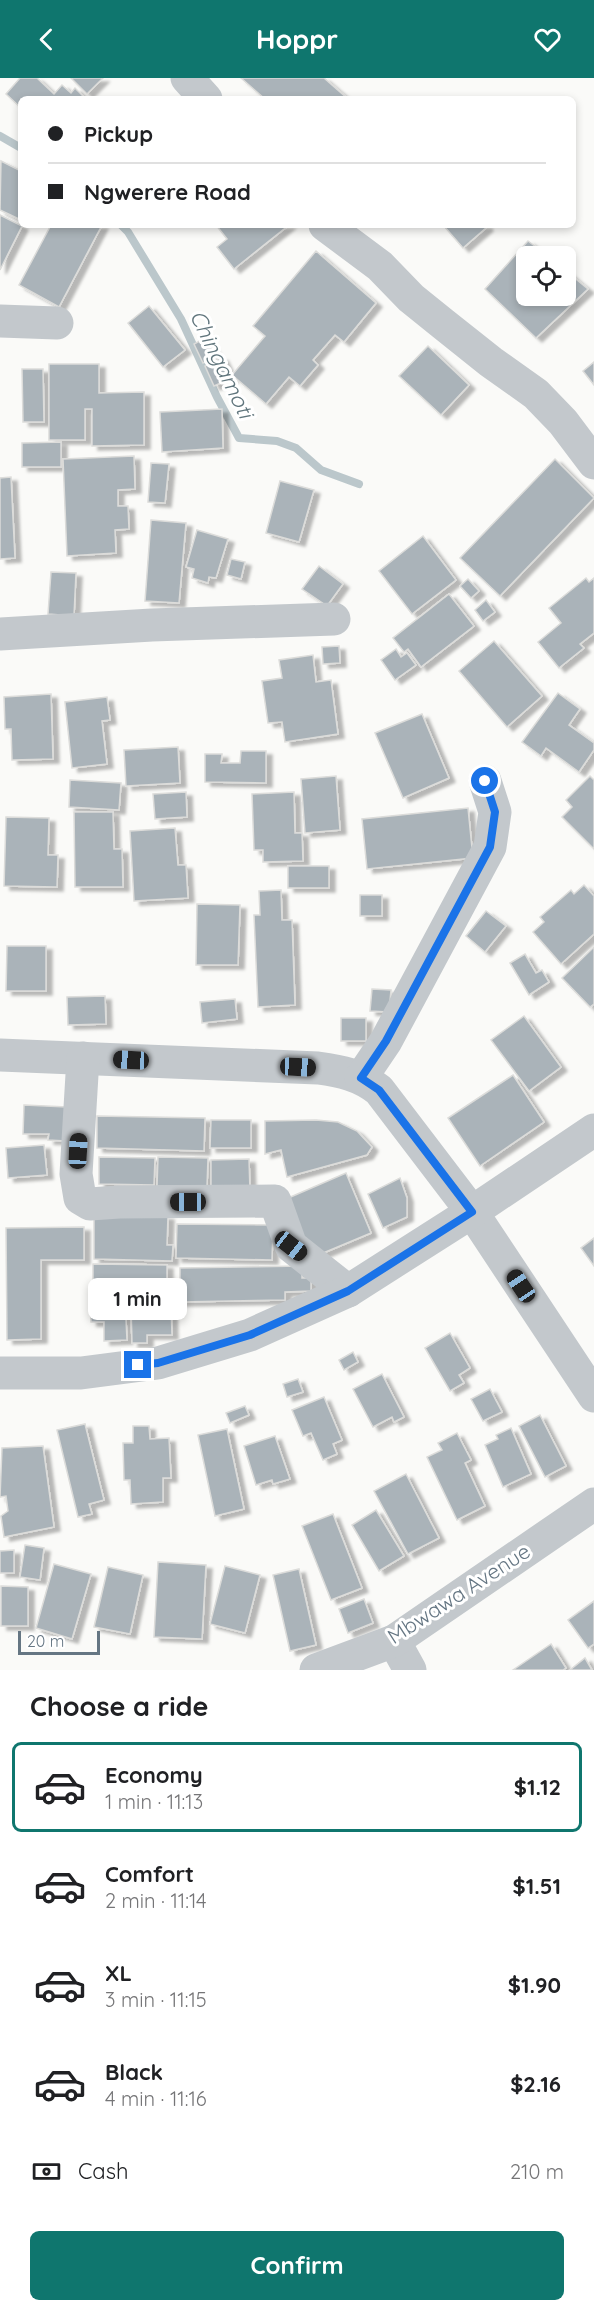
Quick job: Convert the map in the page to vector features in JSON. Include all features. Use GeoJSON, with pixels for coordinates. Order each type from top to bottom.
{"type":"FeatureCollection","features":[{"type":"Feature","properties":{"kind":"street"},"geometry":{"type":"LineString","coordinates":[[187,78],[203,96]]}},
{"type":"Feature","properties":{"kind":"street"},"geometry":{"type":"LineString","coordinates":[[329,228],[380,266],[411,298],[442,323],[536,394],[563,422],[594,463]]}},
{"type":"Feature","properties":{"kind":"street"},"geometry":{"type":"LineString","coordinates":[[0,321],[57,323]]}},
{"type":"Feature","properties":{"kind":"street"},"geometry":{"type":"LineString","coordinates":[[0,634],[152,625],[334,620]]}},
{"type":"Feature","properties":{"kind":"street"},"geometry":{"type":"LineString","coordinates":[[361,1078],[386,1041],[490,847],[495,812],[485,781]]}},
{"type":"Feature","properties":{"kind":"street"},"geometry":{"type":"LineString","coordinates":[[0,1055],[318,1068],[352,1074],[361,1078],[379,1090],[472,1212],[594,1396]]}},
{"type":"Feature","properties":{"kind":"street"},"geometry":{"type":"LineString","coordinates":[[83,1058],[76,1174],[80,1198],[90,1204],[275,1201],[291,1246],[348,1291]]}},
{"type":"Feature","properties":{"kind":"street"},"geometry":{"type":"LineString","coordinates":[[0,1373],[81,1373],[158,1363],[250,1335],[348,1291],[472,1212],[594,1130]]}},
{"type":"Feature","properties":{"kind":"street","name":"Mbwawa Avenue"},"geometry":{"type":"LineString","coordinates":[[316,1670],[394,1641],[594,1504]]}},
{"type":"Feature","properties":{"kind":"street"},"geometry":{"type":"LineString","coordinates":[[394,1641],[410,1670]]}},
{"type":"Feature","properties":{"kind":"building"},"geometry":{"type":"Polygon","coordinates":[[[20,78],[37,78],[54,94],[62,85],[71,93],[75,88],[83,96],[18,96],[18,105],[6,94],[20,78]]]}},
{"type":"Feature","properties":{"kind":"building"},"geometry":{"type":"Polygon","coordinates":[[[71,78],[103,78],[87,94],[71,78]]]}},
{"type":"Feature","properties":{"kind":"building"},"geometry":{"type":"Polygon","coordinates":[[[241,78],[324,78],[345,96],[262,96],[241,78]]]}},
{"type":"Feature","properties":{"kind":"building"},"geometry":{"type":"Polygon","coordinates":[[[1,161],[18,170],[18,219],[0,210],[1,161]]]}},
{"type":"Feature","properties":{"kind":"building"},"geometry":{"type":"Polygon","coordinates":[[[0,215],[18,224],[18,228],[21,228],[0,270],[0,215]]]}},
{"type":"Feature","properties":{"kind":"building"},"geometry":{"type":"Polygon","coordinates":[[[49,228],[100,228],[59,307],[19,285],[49,228]]]}},
{"type":"Feature","properties":{"kind":"building"},"geometry":{"type":"Polygon","coordinates":[[[218,228],[285,228],[234,269],[217,247],[227,239],[218,228]]]}},
{"type":"Feature","properties":{"kind":"building"},"geometry":{"type":"Polygon","coordinates":[[[446,228],[486,228],[463,248],[446,228]]]}},
{"type":"Feature","properties":{"kind":"building"},"geometry":{"type":"Polygon","coordinates":[[[528,241],[535,246],[524,246],[528,241]]]}},
{"type":"Feature","properties":{"kind":"building"},"geometry":{"type":"Polygon","coordinates":[[[316,251],[376,303],[344,342],[335,335],[313,360],[318,365],[300,386],[289,377],[266,404],[232,375],[265,336],[253,326],[316,251]]]}},
{"type":"Feature","properties":{"kind":"building"},"geometry":{"type":"Polygon","coordinates":[[[516,254],[516,306],[570,306],[536,338],[485,289],[516,254]]]}},
{"type":"Feature","properties":{"kind":"building"},"geometry":{"type":"Polygon","coordinates":[[[576,279],[588,289],[576,300],[576,279]]]}},
{"type":"Feature","properties":{"kind":"building"},"geometry":{"type":"Polygon","coordinates":[[[149,306],[185,350],[163,367],[128,323],[149,306]]]}},
{"type":"Feature","properties":{"kind":"building"},"geometry":{"type":"Polygon","coordinates":[[[207,337],[217,356],[203,363],[194,344],[207,337]]]}},
{"type":"Feature","properties":{"kind":"building"},"geometry":{"type":"Polygon","coordinates":[[[428,346],[469,385],[441,415],[399,376],[428,346]]]}},
{"type":"Feature","properties":{"kind":"building"},"geometry":{"type":"Polygon","coordinates":[[[222,357],[232,378],[214,386],[205,366],[222,357]]]}},
{"type":"Feature","properties":{"kind":"building"},"geometry":{"type":"Polygon","coordinates":[[[594,362],[594,385],[583,371],[594,362]]]}},
{"type":"Feature","properties":{"kind":"building"},"geometry":{"type":"Polygon","coordinates":[[[49,364],[99,364],[99,393],[144,392],[144,445],[92,446],[92,409],[85,409],[85,440],[49,440],[49,364]]]}},
{"type":"Feature","properties":{"kind":"building"},"geometry":{"type":"Polygon","coordinates":[[[22,369],[43,369],[44,422],[23,422],[22,369]]]}},
{"type":"Feature","properties":{"kind":"building"},"geometry":{"type":"Polygon","coordinates":[[[222,409],[223,448],[162,452],[160,412],[222,409]]]}},
{"type":"Feature","properties":{"kind":"building"},"geometry":{"type":"Polygon","coordinates":[[[61,442],[61,467],[22,467],[22,443],[61,442]]]}},
{"type":"Feature","properties":{"kind":"building"},"geometry":{"type":"Polygon","coordinates":[[[134,456],[135,489],[118,490],[118,506],[128,506],[129,529],[115,530],[116,553],[67,556],[63,459],[134,456]]]}},
{"type":"Feature","properties":{"kind":"building"},"geometry":{"type":"Polygon","coordinates":[[[555,459],[594,498],[500,596],[460,558],[555,459]]]}},
{"type":"Feature","properties":{"kind":"building"},"geometry":{"type":"Polygon","coordinates":[[[151,463],[169,464],[165,503],[148,502],[151,463]]]}},
{"type":"Feature","properties":{"kind":"building"},"geometry":{"type":"Polygon","coordinates":[[[11,477],[15,558],[0,559],[0,478],[11,477]]]}},
{"type":"Feature","properties":{"kind":"building"},"geometry":{"type":"Polygon","coordinates":[[[280,481],[314,490],[299,542],[266,533],[280,481]]]}},
{"type":"Feature","properties":{"kind":"building"},"geometry":{"type":"Polygon","coordinates":[[[151,520],[186,523],[179,603],[145,601],[151,520]]]}},
{"type":"Feature","properties":{"kind":"building"},"geometry":{"type":"Polygon","coordinates":[[[197,530],[228,539],[216,578],[209,577],[208,583],[192,578],[194,569],[186,567],[197,530]]]}},
{"type":"Feature","properties":{"kind":"building"},"geometry":{"type":"Polygon","coordinates":[[[423,536],[456,580],[412,614],[379,571],[423,536]]]}},
{"type":"Feature","properties":{"kind":"building"},"geometry":{"type":"Polygon","coordinates":[[[231,559],[245,562],[241,579],[227,575],[231,559]]]}},
{"type":"Feature","properties":{"kind":"building"},"geometry":{"type":"Polygon","coordinates":[[[319,566],[343,584],[327,606],[302,589],[319,566]]]}},
{"type":"Feature","properties":{"kind":"building"},"geometry":{"type":"Polygon","coordinates":[[[51,572],[76,573],[74,616],[48,614],[51,572]]]}},
{"type":"Feature","properties":{"kind":"building"},"geometry":{"type":"Polygon","coordinates":[[[586,578],[589,582],[594,578],[594,633],[580,644],[584,648],[559,668],[538,642],[561,623],[549,608],[586,578]]]}},
{"type":"Feature","properties":{"kind":"building"},"geometry":{"type":"Polygon","coordinates":[[[468,579],[479,591],[471,598],[460,586],[468,579]]]}},
{"type":"Feature","properties":{"kind":"building"},"geometry":{"type":"Polygon","coordinates":[[[449,594],[474,626],[421,667],[408,649],[404,652],[393,638],[449,594]]]}},
{"type":"Feature","properties":{"kind":"building"},"geometry":{"type":"Polygon","coordinates":[[[486,600],[495,612],[483,621],[475,610],[486,600]]]}},
{"type":"Feature","properties":{"kind":"building"},"geometry":{"type":"Polygon","coordinates":[[[494,641],[542,696],[507,727],[459,671],[494,641]]]}},
{"type":"Feature","properties":{"kind":"building"},"geometry":{"type":"Polygon","coordinates":[[[339,646],[340,663],[323,664],[322,647],[339,646]]]}},
{"type":"Feature","properties":{"kind":"building"},"geometry":{"type":"Polygon","coordinates":[[[396,649],[401,657],[407,653],[416,665],[395,680],[381,660],[396,649]]]}},
{"type":"Feature","properties":{"kind":"building"},"geometry":{"type":"Polygon","coordinates":[[[313,655],[316,682],[331,680],[338,734],[285,742],[282,722],[268,723],[262,681],[282,678],[279,660],[313,655]]]}},
{"type":"Feature","properties":{"kind":"building"},"geometry":{"type":"Polygon","coordinates":[[[558,693],[580,709],[569,725],[594,743],[594,750],[579,772],[546,748],[541,756],[522,742],[558,693]]]}},
{"type":"Feature","properties":{"kind":"building"},"geometry":{"type":"Polygon","coordinates":[[[51,694],[53,759],[12,760],[11,729],[5,729],[4,697],[51,694]]]}},
{"type":"Feature","properties":{"kind":"building"},"geometry":{"type":"Polygon","coordinates":[[[107,697],[110,720],[102,721],[107,764],[72,768],[65,702],[107,697]]]}},
{"type":"Feature","properties":{"kind":"building"},"geometry":{"type":"Polygon","coordinates":[[[422,714],[449,778],[403,798],[375,733],[422,714]]]}},
{"type":"Feature","properties":{"kind":"building"},"geometry":{"type":"Polygon","coordinates":[[[178,747],[180,783],[126,786],[124,750],[178,747]]]}},
{"type":"Feature","properties":{"kind":"building"},"geometry":{"type":"Polygon","coordinates":[[[241,751],[266,751],[266,783],[205,782],[205,754],[222,754],[221,763],[240,763],[241,751]]]}},
{"type":"Feature","properties":{"kind":"building"},"geometry":{"type":"Polygon","coordinates":[[[336,776],[340,830],[305,833],[301,779],[336,776]]]}},
{"type":"Feature","properties":{"kind":"building"},"geometry":{"type":"Polygon","coordinates":[[[590,776],[594,780],[594,849],[562,817],[572,807],[566,800],[590,776]]]}},
{"type":"Feature","properties":{"kind":"building"},"geometry":{"type":"Polygon","coordinates":[[[70,780],[121,783],[119,810],[69,807],[70,780]]]}},
{"type":"Feature","properties":{"kind":"building"},"geometry":{"type":"Polygon","coordinates":[[[186,792],[187,817],[155,819],[153,794],[186,792]]]}},
{"type":"Feature","properties":{"kind":"building"},"geometry":{"type":"Polygon","coordinates":[[[294,792],[295,833],[302,833],[303,861],[263,862],[263,850],[254,850],[252,794],[294,792]]]}},
{"type":"Feature","properties":{"kind":"building"},"geometry":{"type":"Polygon","coordinates":[[[468,808],[473,858],[367,869],[362,819],[468,808]]]}},
{"type":"Feature","properties":{"kind":"building"},"geometry":{"type":"Polygon","coordinates":[[[74,812],[113,812],[114,849],[122,849],[123,887],[75,887],[74,812]]]}},
{"type":"Feature","properties":{"kind":"building"},"geometry":{"type":"Polygon","coordinates":[[[6,817],[49,818],[48,855],[58,855],[57,887],[4,886],[6,817]]]}},
{"type":"Feature","properties":{"kind":"building"},"geometry":{"type":"Polygon","coordinates":[[[175,828],[178,865],[186,865],[188,898],[134,901],[130,831],[175,828]]]}},
{"type":"Feature","properties":{"kind":"building"},"geometry":{"type":"Polygon","coordinates":[[[288,866],[329,866],[329,888],[288,888],[288,866]]]}},
{"type":"Feature","properties":{"kind":"building"},"geometry":{"type":"Polygon","coordinates":[[[584,885],[594,896],[594,934],[561,964],[533,932],[544,922],[540,917],[571,890],[574,894],[584,885]]]}},
{"type":"Feature","properties":{"kind":"building"},"geometry":{"type":"Polygon","coordinates":[[[281,890],[282,920],[292,920],[295,1005],[258,1007],[254,915],[260,915],[259,891],[281,890]]]}},
{"type":"Feature","properties":{"kind":"building"},"geometry":{"type":"Polygon","coordinates":[[[360,895],[382,895],[382,916],[360,916],[360,895]]]}},
{"type":"Feature","properties":{"kind":"building"},"geometry":{"type":"Polygon","coordinates":[[[197,904],[240,905],[238,965],[196,965],[197,904]]]}},
{"type":"Feature","properties":{"kind":"building"},"geometry":{"type":"Polygon","coordinates":[[[486,911],[506,926],[485,952],[466,936],[486,911]]]}},
{"type":"Feature","properties":{"kind":"building"},"geometry":{"type":"Polygon","coordinates":[[[7,946],[46,946],[46,991],[6,991],[7,946]]]}},
{"type":"Feature","properties":{"kind":"building"},"geometry":{"type":"Polygon","coordinates":[[[594,947],[594,1004],[590,1007],[562,978],[594,947]]]}},
{"type":"Feature","properties":{"kind":"building"},"geometry":{"type":"Polygon","coordinates":[[[525,954],[536,973],[542,970],[549,982],[529,995],[510,963],[525,954]]]}},
{"type":"Feature","properties":{"kind":"building"},"geometry":{"type":"Polygon","coordinates":[[[372,989],[391,990],[389,1012],[370,1011],[372,989]]]}},
{"type":"Feature","properties":{"kind":"building"},"geometry":{"type":"Polygon","coordinates":[[[105,996],[106,1024],[68,1025],[67,997],[105,996]]]}},
{"type":"Feature","properties":{"kind":"building"},"geometry":{"type":"Polygon","coordinates":[[[235,999],[237,1019],[202,1023],[200,1002],[235,999]]]}},
{"type":"Feature","properties":{"kind":"building"},"geometry":{"type":"Polygon","coordinates":[[[524,1016],[561,1067],[529,1091],[491,1040],[524,1016]]]}},
{"type":"Feature","properties":{"kind":"building"},"geometry":{"type":"Polygon","coordinates":[[[341,1018],[366,1018],[366,1041],[341,1041],[341,1018]]]}},
{"type":"Feature","properties":{"kind":"building"},"geometry":{"type":"Polygon","coordinates":[[[513,1075],[544,1122],[480,1166],[448,1118],[513,1075]]]}},
{"type":"Feature","properties":{"kind":"building"},"geometry":{"type":"Polygon","coordinates":[[[24,1105],[67,1107],[66,1141],[48,1140],[49,1134],[23,1134],[24,1105]]]}},
{"type":"Feature","properties":{"kind":"building"},"geometry":{"type":"Polygon","coordinates":[[[97,1116],[205,1118],[204,1151],[97,1148],[97,1116]]]}},
{"type":"Feature","properties":{"kind":"building"},"geometry":{"type":"Polygon","coordinates":[[[211,1120],[251,1120],[251,1148],[210,1148],[211,1120]]]}},
{"type":"Feature","properties":{"kind":"building"},"geometry":{"type":"Polygon","coordinates":[[[265,1121],[338,1122],[357,1131],[372,1147],[367,1155],[287,1177],[281,1150],[265,1154],[265,1121]]]}},
{"type":"Feature","properties":{"kind":"building"},"geometry":{"type":"Polygon","coordinates":[[[44,1145],[47,1175],[8,1178],[6,1148],[44,1145]]]}},
{"type":"Feature","properties":{"kind":"building"},"geometry":{"type":"Polygon","coordinates":[[[99,1157],[155,1158],[154,1185],[99,1184],[99,1157]]]}},
{"type":"Feature","properties":{"kind":"building"},"geometry":{"type":"Polygon","coordinates":[[[158,1157],[208,1158],[207,1187],[157,1186],[158,1157]]]}},
{"type":"Feature","properties":{"kind":"building"},"geometry":{"type":"Polygon","coordinates":[[[249,1159],[250,1191],[211,1192],[211,1160],[249,1159]]]}},
{"type":"Feature","properties":{"kind":"building"},"geometry":{"type":"Polygon","coordinates":[[[346,1173],[371,1233],[316,1256],[305,1246],[286,1199],[346,1173]]]}},
{"type":"Feature","properties":{"kind":"building"},"geometry":{"type":"Polygon","coordinates":[[[400,1178],[407,1198],[407,1217],[383,1228],[368,1194],[400,1178]]]}},
{"type":"Feature","properties":{"kind":"building"},"geometry":{"type":"Polygon","coordinates":[[[94,1214],[168,1216],[167,1245],[173,1245],[172,1261],[94,1259],[94,1214]]]}},
{"type":"Feature","properties":{"kind":"building"},"geometry":{"type":"Polygon","coordinates":[[[177,1224],[273,1225],[272,1260],[176,1258],[177,1224]]]}},
{"type":"Feature","properties":{"kind":"building"},"geometry":{"type":"Polygon","coordinates":[[[84,1227],[84,1260],[41,1260],[41,1339],[7,1340],[6,1228],[84,1227]]]}},
{"type":"Feature","properties":{"kind":"building"},"geometry":{"type":"Polygon","coordinates":[[[594,1238],[594,1266],[581,1248],[594,1238]]]}},
{"type":"Feature","properties":{"kind":"building"},"geometry":{"type":"Polygon","coordinates":[[[93,1264],[167,1265],[167,1293],[93,1293],[93,1264]]]}},
{"type":"Feature","properties":{"kind":"building"},"geometry":{"type":"Polygon","coordinates":[[[302,1266],[302,1278],[311,1278],[311,1291],[285,1292],[285,1300],[180,1302],[180,1268],[302,1266]]]}},
{"type":"Feature","properties":{"kind":"building"},"geometry":{"type":"Polygon","coordinates":[[[125,1299],[127,1340],[104,1341],[104,1322],[91,1322],[90,1301],[125,1299]]]}},
{"type":"Feature","properties":{"kind":"building"},"geometry":{"type":"Polygon","coordinates":[[[171,1305],[172,1335],[147,1335],[147,1343],[132,1343],[131,1306],[171,1305]]]}},
{"type":"Feature","properties":{"kind":"building"},"geometry":{"type":"Polygon","coordinates":[[[450,1333],[470,1368],[459,1375],[464,1383],[450,1391],[425,1348],[450,1333]]]}},
{"type":"Feature","properties":{"kind":"building"},"geometry":{"type":"Polygon","coordinates":[[[353,1352],[358,1362],[344,1370],[339,1360],[353,1352]]]}},
{"type":"Feature","properties":{"kind":"building"},"geometry":{"type":"Polygon","coordinates":[[[382,1374],[404,1417],[394,1422],[392,1417],[373,1427],[353,1389],[382,1374]]]}},
{"type":"Feature","properties":{"kind":"building"},"geometry":{"type":"Polygon","coordinates":[[[298,1379],[303,1392],[287,1397],[283,1384],[298,1379]]]}},
{"type":"Feature","properties":{"kind":"building"},"geometry":{"type":"Polygon","coordinates":[[[490,1389],[502,1412],[483,1421],[471,1399],[490,1389]]]}},
{"type":"Feature","properties":{"kind":"building"},"geometry":{"type":"Polygon","coordinates":[[[324,1397],[342,1440],[333,1444],[337,1454],[323,1460],[311,1433],[303,1436],[292,1410],[324,1397]]]}},
{"type":"Feature","properties":{"kind":"building"},"geometry":{"type":"Polygon","coordinates":[[[245,1406],[249,1415],[230,1423],[226,1413],[245,1406]]]}},
{"type":"Feature","properties":{"kind":"building"},"geometry":{"type":"Polygon","coordinates":[[[540,1415],[566,1466],[545,1477],[519,1426],[540,1415]]]}},
{"type":"Feature","properties":{"kind":"building"},"geometry":{"type":"Polygon","coordinates":[[[85,1424],[104,1500],[89,1504],[92,1514],[78,1517],[57,1430],[85,1424]]]}},
{"type":"Feature","properties":{"kind":"building"},"geometry":{"type":"Polygon","coordinates":[[[133,1426],[149,1426],[150,1439],[169,1438],[171,1478],[163,1478],[163,1502],[131,1504],[130,1480],[124,1480],[123,1443],[133,1443],[133,1426]]]}},
{"type":"Feature","properties":{"kind":"building"},"geometry":{"type":"Polygon","coordinates":[[[511,1428],[531,1474],[503,1487],[485,1445],[498,1439],[496,1435],[511,1428]]]}},
{"type":"Feature","properties":{"kind":"building"},"geometry":{"type":"Polygon","coordinates":[[[227,1429],[244,1509],[215,1516],[198,1435],[227,1429]]]}},
{"type":"Feature","properties":{"kind":"building"},"geometry":{"type":"Polygon","coordinates":[[[457,1433],[471,1460],[465,1463],[485,1506],[457,1520],[427,1457],[442,1450],[438,1443],[457,1433]]]}},
{"type":"Feature","properties":{"kind":"building"},"geometry":{"type":"Polygon","coordinates":[[[275,1436],[290,1479],[273,1484],[272,1480],[256,1485],[244,1446],[275,1436]]]}},
{"type":"Feature","properties":{"kind":"building"},"geometry":{"type":"Polygon","coordinates":[[[43,1446],[54,1527],[4,1537],[1,1516],[8,1511],[6,1496],[0,1497],[2,1448],[43,1446]]]}},
{"type":"Feature","properties":{"kind":"building"},"geometry":{"type":"Polygon","coordinates":[[[406,1474],[439,1538],[408,1554],[374,1491],[406,1474]]]}},
{"type":"Feature","properties":{"kind":"building"},"geometry":{"type":"Polygon","coordinates":[[[376,1510],[404,1556],[379,1571],[352,1525],[376,1510]]]}},
{"type":"Feature","properties":{"kind":"building"},"geometry":{"type":"Polygon","coordinates":[[[333,1514],[362,1588],[331,1600],[302,1526],[333,1514]]]}},
{"type":"Feature","properties":{"kind":"building"},"geometry":{"type":"Polygon","coordinates":[[[25,1545],[44,1548],[40,1580],[20,1577],[25,1545]]]}},
{"type":"Feature","properties":{"kind":"building"},"geometry":{"type":"Polygon","coordinates":[[[14,1550],[14,1573],[0,1573],[0,1551],[14,1550]]]}},
{"type":"Feature","properties":{"kind":"building"},"geometry":{"type":"Polygon","coordinates":[[[158,1562],[206,1565],[202,1639],[154,1637],[158,1562]]]}},
{"type":"Feature","properties":{"kind":"building"},"geometry":{"type":"Polygon","coordinates":[[[54,1564],[91,1574],[72,1639],[36,1628],[54,1564]]]}},
{"type":"Feature","properties":{"kind":"building"},"geometry":{"type":"Polygon","coordinates":[[[225,1566],[260,1575],[245,1633],[210,1624],[225,1566]]]}},
{"type":"Feature","properties":{"kind":"building"},"geometry":{"type":"Polygon","coordinates":[[[108,1567],[143,1575],[130,1634],[94,1627],[108,1567]]]}},
{"type":"Feature","properties":{"kind":"building"},"geometry":{"type":"Polygon","coordinates":[[[299,1569],[316,1645],[290,1651],[273,1575],[299,1569]]]}},
{"type":"Feature","properties":{"kind":"building"},"geometry":{"type":"Polygon","coordinates":[[[1,1586],[28,1587],[28,1626],[1,1626],[1,1586]]]}},
{"type":"Feature","properties":{"kind":"building"},"geometry":{"type":"Polygon","coordinates":[[[364,1599],[373,1623],[348,1633],[339,1609],[364,1599]]]}},
{"type":"Feature","properties":{"kind":"building"},"geometry":{"type":"Polygon","coordinates":[[[594,1601],[594,1644],[588,1648],[568,1620],[594,1601]]]}},
{"type":"Feature","properties":{"kind":"building"},"geometry":{"type":"Polygon","coordinates":[[[551,1644],[566,1668],[563,1670],[513,1670],[551,1644]]]}},
{"type":"Feature","properties":{"kind":"building"},"geometry":{"type":"Polygon","coordinates":[[[585,1658],[592,1670],[570,1670],[585,1658]]]}},
{"type":"Feature","properties":{"kind":"waterway","name":"Chingamoti"},"geometry":{"type":"LineString","coordinates":[[0,136],[18,146]]}},
{"type":"Feature","properties":{"kind":"waterway","name":"Chingamoti"},"geometry":{"type":"LineString","coordinates":[[124,228],[181,319],[217,397],[239,438],[277,441],[296,448],[321,470],[359,484]]}},
{"type":"Feature","properties":{"kind":"route"},"geometry":{"type":"LineString","coordinates":[[138,1365],[158,1363],[250,1335],[348,1291],[472,1212],[379,1090],[361,1078],[386,1041],[490,847],[495,812],[485,781]]}}]}
